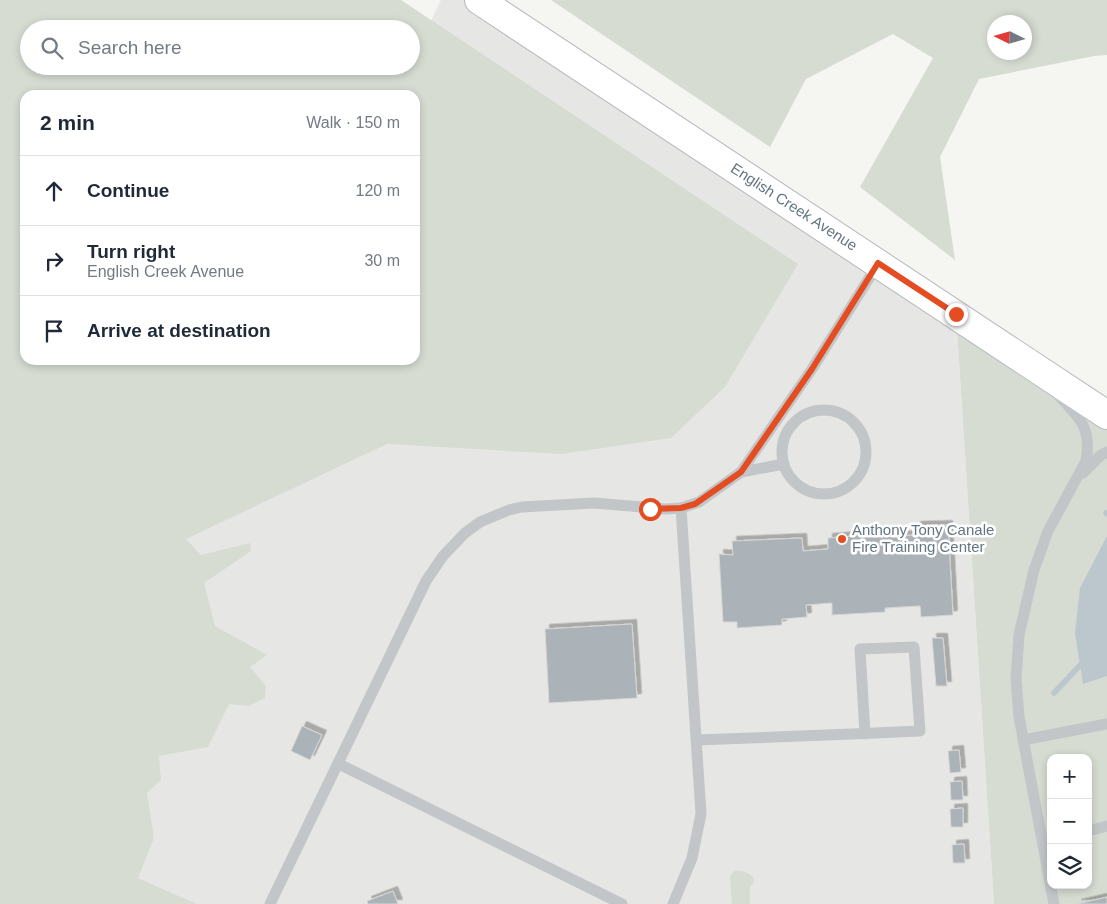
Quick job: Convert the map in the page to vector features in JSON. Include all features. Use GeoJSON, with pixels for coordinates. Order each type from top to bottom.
{"type":"FeatureCollection","features":[{"type":"Feature","properties":{"kind":"main road","name":"English Creek Avenue"},"geometry":{"type":"LineString","coordinates":[[479,0],[1107,416]]}},
{"type":"Feature","properties":{"kind":"lane"},"geometry":{"type":"LineString","coordinates":[[270,904],[426,581],[443,556],[466,533],[495,515],[522,507],[594,503],[650,509],[681,508],[699,502],[741,472],[812,369],[878,263]]}},
{"type":"Feature","properties":{"kind":"lane"},"geometry":{"type":"LineString","coordinates":[[1025,361],[1078,415],[1084,426],[1088,441],[1086,461],[1048,530],[1034,570],[1018,635],[1016,679],[1019,717],[1046,840],[1054,904]]}},
{"type":"Feature","properties":{"kind":"lane"},"geometry":{"type":"LineString","coordinates":[[816,410],[830,410],[843,414],[854,423],[862,434],[866,448],[862,468],[850,484],[838,491],[825,494],[805,489],[790,476],[784,464],[782,450],[785,437],[792,424],[802,415],[816,410]]}},
{"type":"Feature","properties":{"kind":"lane"},"geometry":{"type":"LineString","coordinates":[[1075,482],[1101,455],[1107,452]]}},
{"type":"Feature","properties":{"kind":"lane"},"geometry":{"type":"LineString","coordinates":[[741,472],[784,464]]}},
{"type":"Feature","properties":{"kind":"lane"},"geometry":{"type":"LineString","coordinates":[[673,904],[684,882],[698,836],[701,790],[681,508]]}},
{"type":"Feature","properties":{"kind":"lane"},"geometry":{"type":"LineString","coordinates":[[697,740],[865,734],[920,731],[914,647],[860,649],[865,734]]}},
{"type":"Feature","properties":{"kind":"lane"},"geometry":{"type":"LineString","coordinates":[[1023,740],[1107,724]]}},
{"type":"Feature","properties":{"kind":"lane"},"geometry":{"type":"LineString","coordinates":[[339,764],[622,904]]}},
{"type":"Feature","properties":{"kind":"lane"},"geometry":{"type":"LineString","coordinates":[[1092,829],[1107,826]]}},
{"type":"Feature","properties":{"kind":"shaded area"},"geometry":{"type":"Polygon","coordinates":[[[0,0],[401,0],[798,264],[725,387],[671,438],[562,454],[387,444],[186,539],[201,555],[250,543],[251,551],[204,583],[215,626],[267,655],[250,667],[266,686],[265,698],[249,706],[229,704],[208,747],[159,756],[161,780],[147,793],[154,838],[138,878],[197,904],[0,904],[0,0]]]}},
{"type":"Feature","properties":{"kind":"shaded area"},"geometry":{"type":"Polygon","coordinates":[[[441,0],[479,0],[956,314],[994,904],[197,904],[138,878],[34,857],[268,365],[420,365],[420,90],[414,90],[412,75],[420,75],[420,44],[441,0]]]}},
{"type":"Feature","properties":{"kind":"shaded area"},"geometry":{"type":"Polygon","coordinates":[[[551,0],[1107,0],[1107,55],[979,79],[940,157],[955,260],[860,187],[933,58],[893,34],[806,79],[770,147],[551,0]]]}},
{"type":"Feature","properties":{"kind":"shaded area"},"geometry":{"type":"Polygon","coordinates":[[[956,314],[1107,415],[1107,904],[994,904],[956,314]]]}},
{"type":"Feature","properties":{"kind":"shaded area"},"geometry":{"type":"Polygon","coordinates":[[[1107,536],[1107,676],[1083,684],[1075,633],[1080,588],[1107,536]]]}},
{"type":"Feature","properties":{"kind":"shaded area"},"geometry":{"type":"Polygon","coordinates":[[[737,870],[748,873],[753,877],[754,882],[750,887],[750,904],[732,904],[730,877],[737,870]]]}},
{"type":"Feature","properties":{"kind":"building"},"geometry":{"type":"Polygon","coordinates":[[[948,525],[953,615],[921,617],[920,606],[885,608],[885,612],[832,615],[832,603],[806,605],[807,617],[782,619],[782,625],[737,628],[737,622],[723,622],[719,554],[733,555],[732,541],[802,538],[803,551],[828,549],[828,538],[880,534],[881,537],[916,535],[916,526],[948,525]]]}},
{"type":"Feature","properties":{"kind":"building"},"geometry":{"type":"Polygon","coordinates":[[[632,624],[637,698],[549,703],[545,629],[632,624]]]}},
{"type":"Feature","properties":{"kind":"building"},"geometry":{"type":"Polygon","coordinates":[[[932,638],[943,638],[947,686],[936,686],[932,638]]]}},
{"type":"Feature","properties":{"kind":"building"},"geometry":{"type":"Polygon","coordinates":[[[302,726],[322,735],[310,760],[291,751],[302,726]]]}},
{"type":"Feature","properties":{"kind":"building"},"geometry":{"type":"Polygon","coordinates":[[[959,750],[961,772],[950,773],[948,751],[959,750]]]}},
{"type":"Feature","properties":{"kind":"building"},"geometry":{"type":"Polygon","coordinates":[[[962,781],[963,800],[951,800],[950,782],[962,781]]]}},
{"type":"Feature","properties":{"kind":"building"},"geometry":{"type":"Polygon","coordinates":[[[963,808],[963,827],[951,827],[950,809],[963,808]]]}},
{"type":"Feature","properties":{"kind":"building"},"geometry":{"type":"Polygon","coordinates":[[[964,844],[965,863],[953,863],[952,845],[964,844]]]}},
{"type":"Feature","properties":{"kind":"building"},"geometry":{"type":"Polygon","coordinates":[[[393,891],[398,904],[368,904],[367,901],[393,891]]]}},
{"type":"Feature","properties":{"kind":"building"},"geometry":{"type":"Polygon","coordinates":[[[1107,897],[1107,904],[1077,904],[1107,897]]]}},
{"type":"Feature","properties":{"kind":"waterway"},"geometry":{"type":"LineString","coordinates":[[1054,693],[1085,660]]}},
{"type":"Feature","properties":{"kind":"place","name":"Anthony Tony Canale Fire Training Center"},"geometry":{"type":"Point","coordinates":[842,539]}},
{"type":"Feature","properties":{"kind":"route"},"geometry":{"type":"LineString","coordinates":[[650,509],[681,508],[695,504],[741,472],[812,369],[878,263],[956,314]]}}]}
